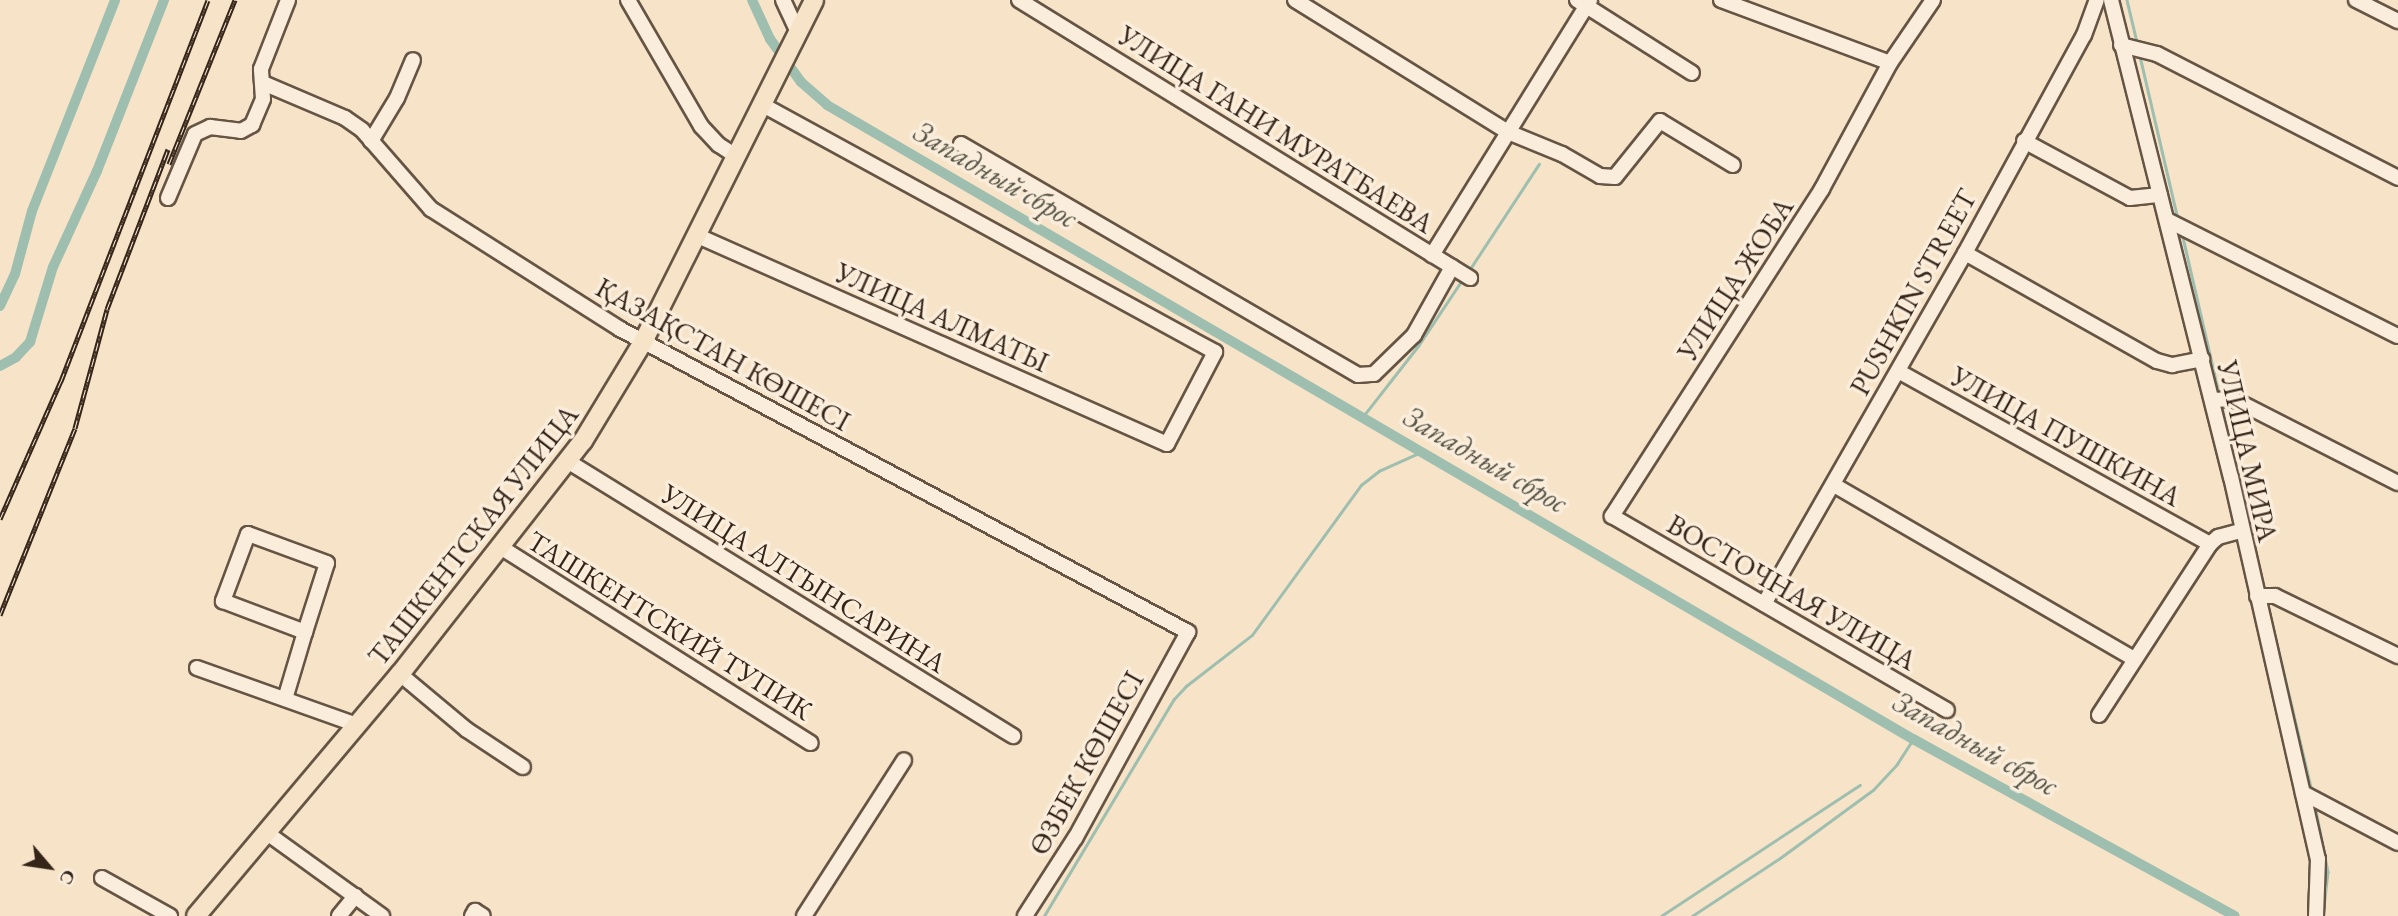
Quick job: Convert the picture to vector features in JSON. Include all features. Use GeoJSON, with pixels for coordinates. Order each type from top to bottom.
{"type":"FeatureCollection","features":[{"type":"Feature","properties":{"kind":"main road","name":"ТАШКЕНТСКАЯ УЛИЦА"},"geometry":{"type":"LineString","coordinates":[[196,916],[400,674],[569,462],[643,342],[814,0]]}},
{"type":"Feature","properties":{"kind":"street"},"geometry":{"type":"LineString","coordinates":[[167,198],[195,134],[210,127],[241,131],[252,125],[263,99],[261,69],[288,0]]}},
{"type":"Feature","properties":{"kind":"street"},"geometry":{"type":"LineString","coordinates":[[628,0],[701,126],[719,145],[736,156]]}},
{"type":"Feature","properties":{"kind":"street"},"geometry":{"type":"LineString","coordinates":[[782,0],[795,38]]}},
{"type":"Feature","properties":{"kind":"street","name":"УЛИЦА ГАНИ МУРАТБАЕВА"},"geometry":{"type":"LineString","coordinates":[[1019,0],[1470,278]]}},
{"type":"Feature","properties":{"kind":"street"},"geometry":{"type":"LineString","coordinates":[[1295,0],[1508,132],[1562,154],[1600,176],[1615,177],[1660,121],[1733,165]]}},
{"type":"Feature","properties":{"kind":"street"},"geometry":{"type":"LineString","coordinates":[[1721,0],[1890,63]]}},
{"type":"Feature","properties":{"kind":"street","name":"УЛИЦА ЖОБА"},"geometry":{"type":"LineString","coordinates":[[1612,516],[1822,189],[1890,63],[1933,0]]}},
{"type":"Feature","properties":{"kind":"street","name":"PUSHKIN STREET"},"geometry":{"type":"LineString","coordinates":[[1764,604],[1965,253],[2084,35],[2097,0]]}},
{"type":"Feature","properties":{"kind":"street","name":"УЛИЦА МИРА"},"geometry":{"type":"LineString","coordinates":[[2111,0],[2212,400],[2318,859],[2316,916]]}},
{"type":"Feature","properties":{"kind":"street"},"geometry":{"type":"LineString","coordinates":[[2356,0],[2398,21]]}},
{"type":"Feature","properties":{"kind":"street"},"geometry":{"type":"LineString","coordinates":[[1432,255],[1585,2],[1692,73]]}},
{"type":"Feature","properties":{"kind":"street"},"geometry":{"type":"LineString","coordinates":[[2121,45],[2157,54],[2398,178]]}},
{"type":"Feature","properties":{"kind":"street"},"geometry":{"type":"LineString","coordinates":[[371,141],[397,98],[413,60]]}},
{"type":"Feature","properties":{"kind":"street","name":"ҚАЗАҚСТАН КӨШЕСІ"},"geometry":{"type":"LineString","coordinates":[[263,83],[345,118],[371,141],[431,209],[643,342],[1188,632]]}},
{"type":"Feature","properties":{"kind":"street","name":"УЛИЦА АЛМАТЫ"},"geometry":{"type":"LineString","coordinates":[[698,236],[1167,444],[1215,352],[761,104]]}},
{"type":"Feature","properties":{"kind":"street"},"geometry":{"type":"LineString","coordinates":[[2024,141],[2130,198],[2160,195]]}},
{"type":"Feature","properties":{"kind":"street"},"geometry":{"type":"LineString","coordinates":[[961,144],[1358,375],[1374,374],[1414,335],[1452,267]]}},
{"type":"Feature","properties":{"kind":"street"},"geometry":{"type":"LineString","coordinates":[[2166,219],[2398,336]]}},
{"type":"Feature","properties":{"kind":"street"},"geometry":{"type":"LineString","coordinates":[[1965,253],[2157,361],[2172,365],[2202,359]]}},
{"type":"Feature","properties":{"kind":"street","name":"УЛИЦА ПУШКИНА"},"geometry":{"type":"LineString","coordinates":[[1898,371],[2210,544]]}},
{"type":"Feature","properties":{"kind":"street"},"geometry":{"type":"LineString","coordinates":[[2212,400],[2233,399],[2398,483]]}},
{"type":"Feature","properties":{"kind":"street","name":"УЛИЦА АЛТЫНСАРИНА"},"geometry":{"type":"LineString","coordinates":[[569,462],[1013,736]]}},
{"type":"Feature","properties":{"kind":"street"},"geometry":{"type":"LineString","coordinates":[[1834,485],[2134,659]]}},
{"type":"Feature","properties":{"kind":"street","name":"ВОСТОЧНАЯ УЛИЦА"},"geometry":{"type":"LineString","coordinates":[[1612,516],[1947,710]]}},
{"type":"Feature","properties":{"kind":"street"},"geometry":{"type":"LineString","coordinates":[[2099,715],[2210,544],[2218,537],[2242,531]]}},
{"type":"Feature","properties":{"kind":"street"},"geometry":{"type":"LineString","coordinates":[[285,699],[327,564],[248,534],[223,601],[305,632]]}},
{"type":"Feature","properties":{"kind":"street","name":"ТАШКЕНТСКИЙ ТУПИК"},"geometry":{"type":"LineString","coordinates":[[502,548],[811,743]]}},
{"type":"Feature","properties":{"kind":"street"},"geometry":{"type":"LineString","coordinates":[[2258,596],[2275,596],[2398,656]]}},
{"type":"Feature","properties":{"kind":"street","name":"ӨЗБЕК КӨШЕСІ"},"geometry":{"type":"LineString","coordinates":[[1025,916],[1075,838],[1188,632]]}},
{"type":"Feature","properties":{"kind":"street"},"geometry":{"type":"LineString","coordinates":[[197,668],[357,725]]}},
{"type":"Feature","properties":{"kind":"street"},"geometry":{"type":"LineString","coordinates":[[400,674],[467,730],[523,767]]}},
{"type":"Feature","properties":{"kind":"street"},"geometry":{"type":"LineString","coordinates":[[804,916],[904,760]]}},
{"type":"Feature","properties":{"kind":"street"},"geometry":{"type":"LineString","coordinates":[[2303,793],[2398,843]]}},
{"type":"Feature","properties":{"kind":"street"},"geometry":{"type":"LineString","coordinates":[[267,833],[382,916]]}},
{"type":"Feature","properties":{"kind":"street"},"geometry":{"type":"LineString","coordinates":[[102,878],[170,916]]}},
{"type":"Feature","properties":{"kind":"street"},"geometry":{"type":"LineString","coordinates":[[339,916],[355,896]]}},
{"type":"Feature","properties":{"kind":"street"},"geometry":{"type":"LineString","coordinates":[[472,916],[475,911],[483,916]]}},
{"type":"Feature","properties":{"kind":"waterway"},"geometry":{"type":"LineString","coordinates":[[0,306],[15,274],[32,211],[115,0]]}},
{"type":"Feature","properties":{"kind":"waterway"},"geometry":{"type":"LineString","coordinates":[[0,366],[16,357],[30,342],[53,267],[97,171],[164,0]]}},
{"type":"Feature","properties":{"kind":"waterway","name":"Западный сброс"},"geometry":{"type":"LineString","coordinates":[[752,0],[770,39],[801,82],[827,105],[1913,739],[2235,916]]}},
{"type":"Feature","properties":{"kind":"waterway"},"geometry":{"type":"LineString","coordinates":[[2127,0],[2137,42]]}},
{"type":"Feature","properties":{"kind":"waterway"},"geometry":{"type":"LineString","coordinates":[[2140,56],[2178,219]]}},
{"type":"Feature","properties":{"kind":"waterway"},"geometry":{"type":"LineString","coordinates":[[1468,272],[1539,164]]}},
{"type":"Feature","properties":{"kind":"waterway"},"geometry":{"type":"LineString","coordinates":[[2182,233],[2219,393]]}},
{"type":"Feature","properties":{"kind":"waterway"},"geometry":{"type":"LineString","coordinates":[[1361,419],[1418,346],[1462,280]]}},
{"type":"Feature","properties":{"kind":"waterway"},"geometry":{"type":"LineString","coordinates":[[2221,403],[2265,591]]}},
{"type":"Feature","properties":{"kind":"waterway"},"geometry":{"type":"LineString","coordinates":[[1044,916],[1174,699],[1186,686],[1252,635],[1361,485],[1379,471],[1419,453]]}},
{"type":"Feature","properties":{"kind":"waterway"},"geometry":{"type":"LineString","coordinates":[[2267,601],[2312,792]]}},
{"type":"Feature","properties":{"kind":"waterway"},"geometry":{"type":"LineString","coordinates":[[1692,916],[1780,858],[1873,790],[1897,764],[1913,739]]}},
{"type":"Feature","properties":{"kind":"waterway"},"geometry":{"type":"LineString","coordinates":[[1661,916],[1860,785]]}},
{"type":"Feature","properties":{"kind":"waterway"},"geometry":{"type":"LineString","coordinates":[[2315,805],[2328,872],[2323,916]]}},
{"type":"Feature","properties":{"kind":"railway"},"geometry":{"type":"LineString","coordinates":[[0,519],[61,381],[208,0]]}},
{"type":"Feature","properties":{"kind":"railway"},"geometry":{"type":"LineString","coordinates":[[169,164],[235,0]]}},
{"type":"Feature","properties":{"kind":"railway"},"geometry":{"type":"LineString","coordinates":[[0,615],[75,428],[107,309],[168,149]]}}]}
